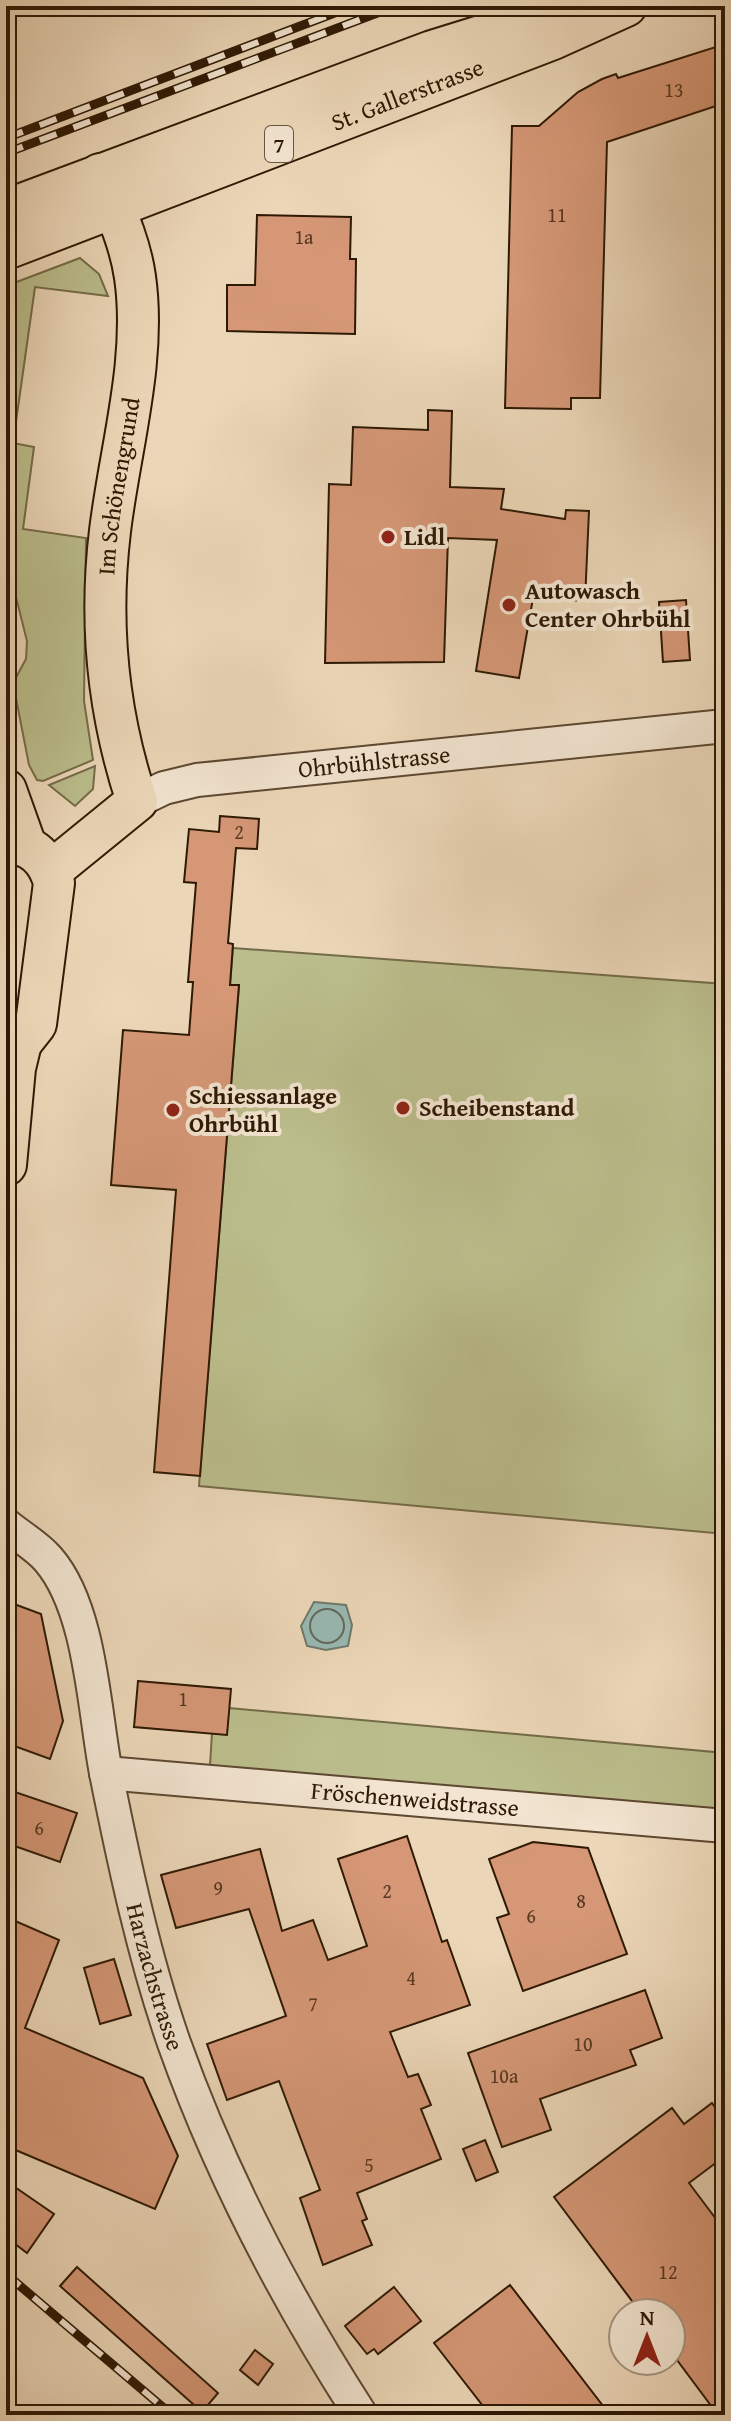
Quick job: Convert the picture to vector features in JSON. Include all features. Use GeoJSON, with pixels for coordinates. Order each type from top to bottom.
{"type":"FeatureCollection","features":[{"type":"Feature","properties":{"kind":"main road","name":"St. Gallerstrasse"},"geometry":{"type":"LineString","coordinates":[[6,249],[107,191],[432,51],[587,6]]}},
{"type":"Feature","properties":{"kind":"main road","name":"St. Gallerstrasse"},"geometry":{"type":"LineString","coordinates":[[6,210],[107,191],[539,45],[626,6]]}},
{"type":"Feature","properties":{"kind":"main road","name":"Im Schönengrund"},"geometry":{"type":"LineString","coordinates":[[107,191],[131,254],[139,319],[110,533],[105,609],[109,682],[121,753],[137,801]]}},
{"type":"Feature","properties":{"kind":"main road"},"geometry":{"type":"LineString","coordinates":[[6,790],[28,854],[54,895],[39,1012],[30,1034],[14,1046],[15,1068],[6,1165]]}},
{"type":"Feature","properties":{"kind":"main road","name":"Ohrbühlstrasse"},"geometry":{"type":"LineString","coordinates":[[28,854],[137,801]]}},
{"type":"Feature","properties":{"kind":"street","name":"Ohrbühlstrasse"},"geometry":{"type":"LineString","coordinates":[[137,801],[164,788],[197,780],[725,726]]}},
{"type":"Feature","properties":{"kind":"street","name":"Harzachstrasse"},"geometry":{"type":"LineString","coordinates":[[6,1525],[49,1560],[69,1596],[85,1641],[106,1773],[139,1917],[174,2041],[221,2163],[301,2321],[361,2415]]}},
{"type":"Feature","properties":{"kind":"street","name":"Fröschenweidstrasse"},"geometry":{"type":"LineString","coordinates":[[106,1773],[725,1826]]}},
{"type":"Feature","properties":{"kind":"green space"},"geometry":{"type":"Polygon","coordinates":[[[80,258],[99,274],[108,296],[35,287],[13,443],[34,447],[23,529],[86,538],[84,701],[93,760],[43,781],[37,780],[29,765],[13,683],[26,659],[27,641],[6,557],[6,286],[80,258]]]}},
{"type":"Feature","properties":{"kind":"green space"},"geometry":{"type":"Polygon","coordinates":[[[95,766],[93,789],[75,806],[49,785],[95,766]]]}},
{"type":"Feature","properties":{"kind":"green space"},"geometry":{"type":"Polygon","coordinates":[[[233,948],[725,984],[725,1534],[199,1486],[239,986],[230,985],[233,948]]]}},
{"type":"Feature","properties":{"kind":"green space"},"geometry":{"type":"Polygon","coordinates":[[[229,1708],[725,1753],[725,1826],[228,1784],[210,1765],[212,1733],[229,1708]]]}},
{"type":"Feature","properties":{"kind":"water"},"geometry":{"type":"Polygon","coordinates":[[[314,1602],[346,1605],[352,1625],[348,1646],[326,1650],[307,1646],[301,1626],[314,1602]]]}},
{"type":"Feature","properties":{"kind":"building"},"geometry":{"type":"Polygon","coordinates":[[[725,44],[725,103],[607,142],[600,398],[571,398],[571,409],[505,408],[512,126],[539,126],[578,92],[602,79],[616,74],[618,78],[725,44]]]}},
{"type":"Feature","properties":{"kind":"building"},"geometry":{"type":"Polygon","coordinates":[[[257,215],[351,217],[350,259],[356,259],[355,334],[227,331],[227,285],[255,285],[257,215]]]}},
{"type":"Feature","properties":{"kind":"building","name":"Lidl"},"geometry":{"type":"Polygon","coordinates":[[[428,410],[452,411],[450,487],[504,489],[501,509],[565,519],[566,510],[589,511],[585,601],[533,598],[519,678],[476,671],[497,540],[448,538],[444,662],[325,663],[329,484],[351,485],[353,427],[428,430],[428,410]]]}},
{"type":"Feature","properties":{"kind":"building"},"geometry":{"type":"Polygon","coordinates":[[[686,600],[690,660],[663,662],[659,602],[686,600]]]}},
{"type":"Feature","properties":{"kind":"building","name":"Schiessanlage Ohrbühl"},"geometry":{"type":"Polygon","coordinates":[[[220,816],[259,819],[257,849],[236,848],[228,943],[233,944],[230,985],[239,985],[200,1476],[154,1472],[176,1190],[111,1185],[123,1030],[189,1035],[193,982],[188,982],[196,883],[184,882],[189,829],[219,832],[220,816]]]}},
{"type":"Feature","properties":{"kind":"building"},"geometry":{"type":"Polygon","coordinates":[[[6,1601],[41,1614],[63,1721],[50,1759],[6,1743],[6,1601]]]}},
{"type":"Feature","properties":{"kind":"building"},"geometry":{"type":"Polygon","coordinates":[[[138,1681],[231,1689],[227,1735],[134,1727],[138,1681]]]}},
{"type":"Feature","properties":{"kind":"building"},"geometry":{"type":"Polygon","coordinates":[[[6,1789],[77,1813],[60,1862],[6,1843],[6,1789]]]}},
{"type":"Feature","properties":{"kind":"building"},"geometry":{"type":"Polygon","coordinates":[[[407,1836],[442,1942],[447,1940],[470,2005],[390,2032],[408,2077],[418,2074],[431,2105],[421,2109],[441,2159],[357,2193],[367,2219],[362,2221],[372,2245],[323,2265],[300,2198],[320,2190],[279,2081],[227,2100],[207,2044],[286,2016],[249,1909],[176,1928],[161,1875],[260,1849],[282,1931],[313,1920],[328,1960],[367,1946],[338,1859],[407,1836]]]}},
{"type":"Feature","properties":{"kind":"building"},"geometry":{"type":"Polygon","coordinates":[[[533,1842],[588,1848],[627,1954],[523,1991],[497,1918],[509,1914],[489,1859],[533,1842]]]}},
{"type":"Feature","properties":{"kind":"building"},"geometry":{"type":"Polygon","coordinates":[[[6,1917],[59,1940],[25,2028],[143,2078],[178,2156],[155,2209],[6,2146],[6,1917]]]}},
{"type":"Feature","properties":{"kind":"building"},"geometry":{"type":"Polygon","coordinates":[[[114,1959],[131,2015],[100,2024],[84,1968],[114,1959]]]}},
{"type":"Feature","properties":{"kind":"building"},"geometry":{"type":"Polygon","coordinates":[[[645,1990],[662,2038],[630,2050],[636,2065],[540,2099],[551,2130],[502,2147],[468,2053],[645,1990]]]}},
{"type":"Feature","properties":{"kind":"building"},"geometry":{"type":"Polygon","coordinates":[[[712,2103],[725,2121],[725,2156],[689,2183],[725,2231],[725,2415],[718,2415],[687,2373],[687,2297],[629,2297],[554,2197],[672,2108],[684,2124],[712,2103]]]}},
{"type":"Feature","properties":{"kind":"building"},"geometry":{"type":"Polygon","coordinates":[[[485,2140],[498,2172],[476,2181],[463,2149],[485,2140]]]}},
{"type":"Feature","properties":{"kind":"building"},"geometry":{"type":"Polygon","coordinates":[[[6,2181],[54,2214],[27,2253],[6,2237],[6,2181]]]}},
{"type":"Feature","properties":{"kind":"building"},"geometry":{"type":"Polygon","coordinates":[[[77,2267],[218,2393],[202,2412],[60,2286],[77,2267]]]}},
{"type":"Feature","properties":{"kind":"building"},"geometry":{"type":"Polygon","coordinates":[[[510,2285],[610,2415],[490,2415],[434,2343],[510,2285]]]}},
{"type":"Feature","properties":{"kind":"building"},"geometry":{"type":"Polygon","coordinates":[[[394,2287],[421,2321],[378,2354],[374,2349],[367,2354],[345,2326],[394,2287]]]}},
{"type":"Feature","properties":{"kind":"building"},"geometry":{"type":"Polygon","coordinates":[[[255,2350],[273,2364],[258,2385],[240,2370],[255,2350]]]}},
{"type":"Feature","properties":{"kind":"railway"},"geometry":{"type":"LineString","coordinates":[[6,138],[353,6]]}},
{"type":"Feature","properties":{"kind":"railway"},"geometry":{"type":"LineString","coordinates":[[6,153],[396,6]]}},
{"type":"Feature","properties":{"kind":"railway"},"geometry":{"type":"LineString","coordinates":[[6,2274],[172,2415]]}},
{"type":"Feature","properties":{"kind":"place","name":"Lidl"},"geometry":{"type":"Point","coordinates":[388,537]}},
{"type":"Feature","properties":{"kind":"place","name":"Autowasch Center Ohrbühl"},"geometry":{"type":"Point","coordinates":[509,605]}},
{"type":"Feature","properties":{"kind":"place","name":"Scheibenstand"},"geometry":{"type":"Point","coordinates":[403,1108]}},
{"type":"Feature","properties":{"kind":"place","name":"Schiessanlage Ohrbühl"},"geometry":{"type":"Point","coordinates":[173,1110]}}]}
